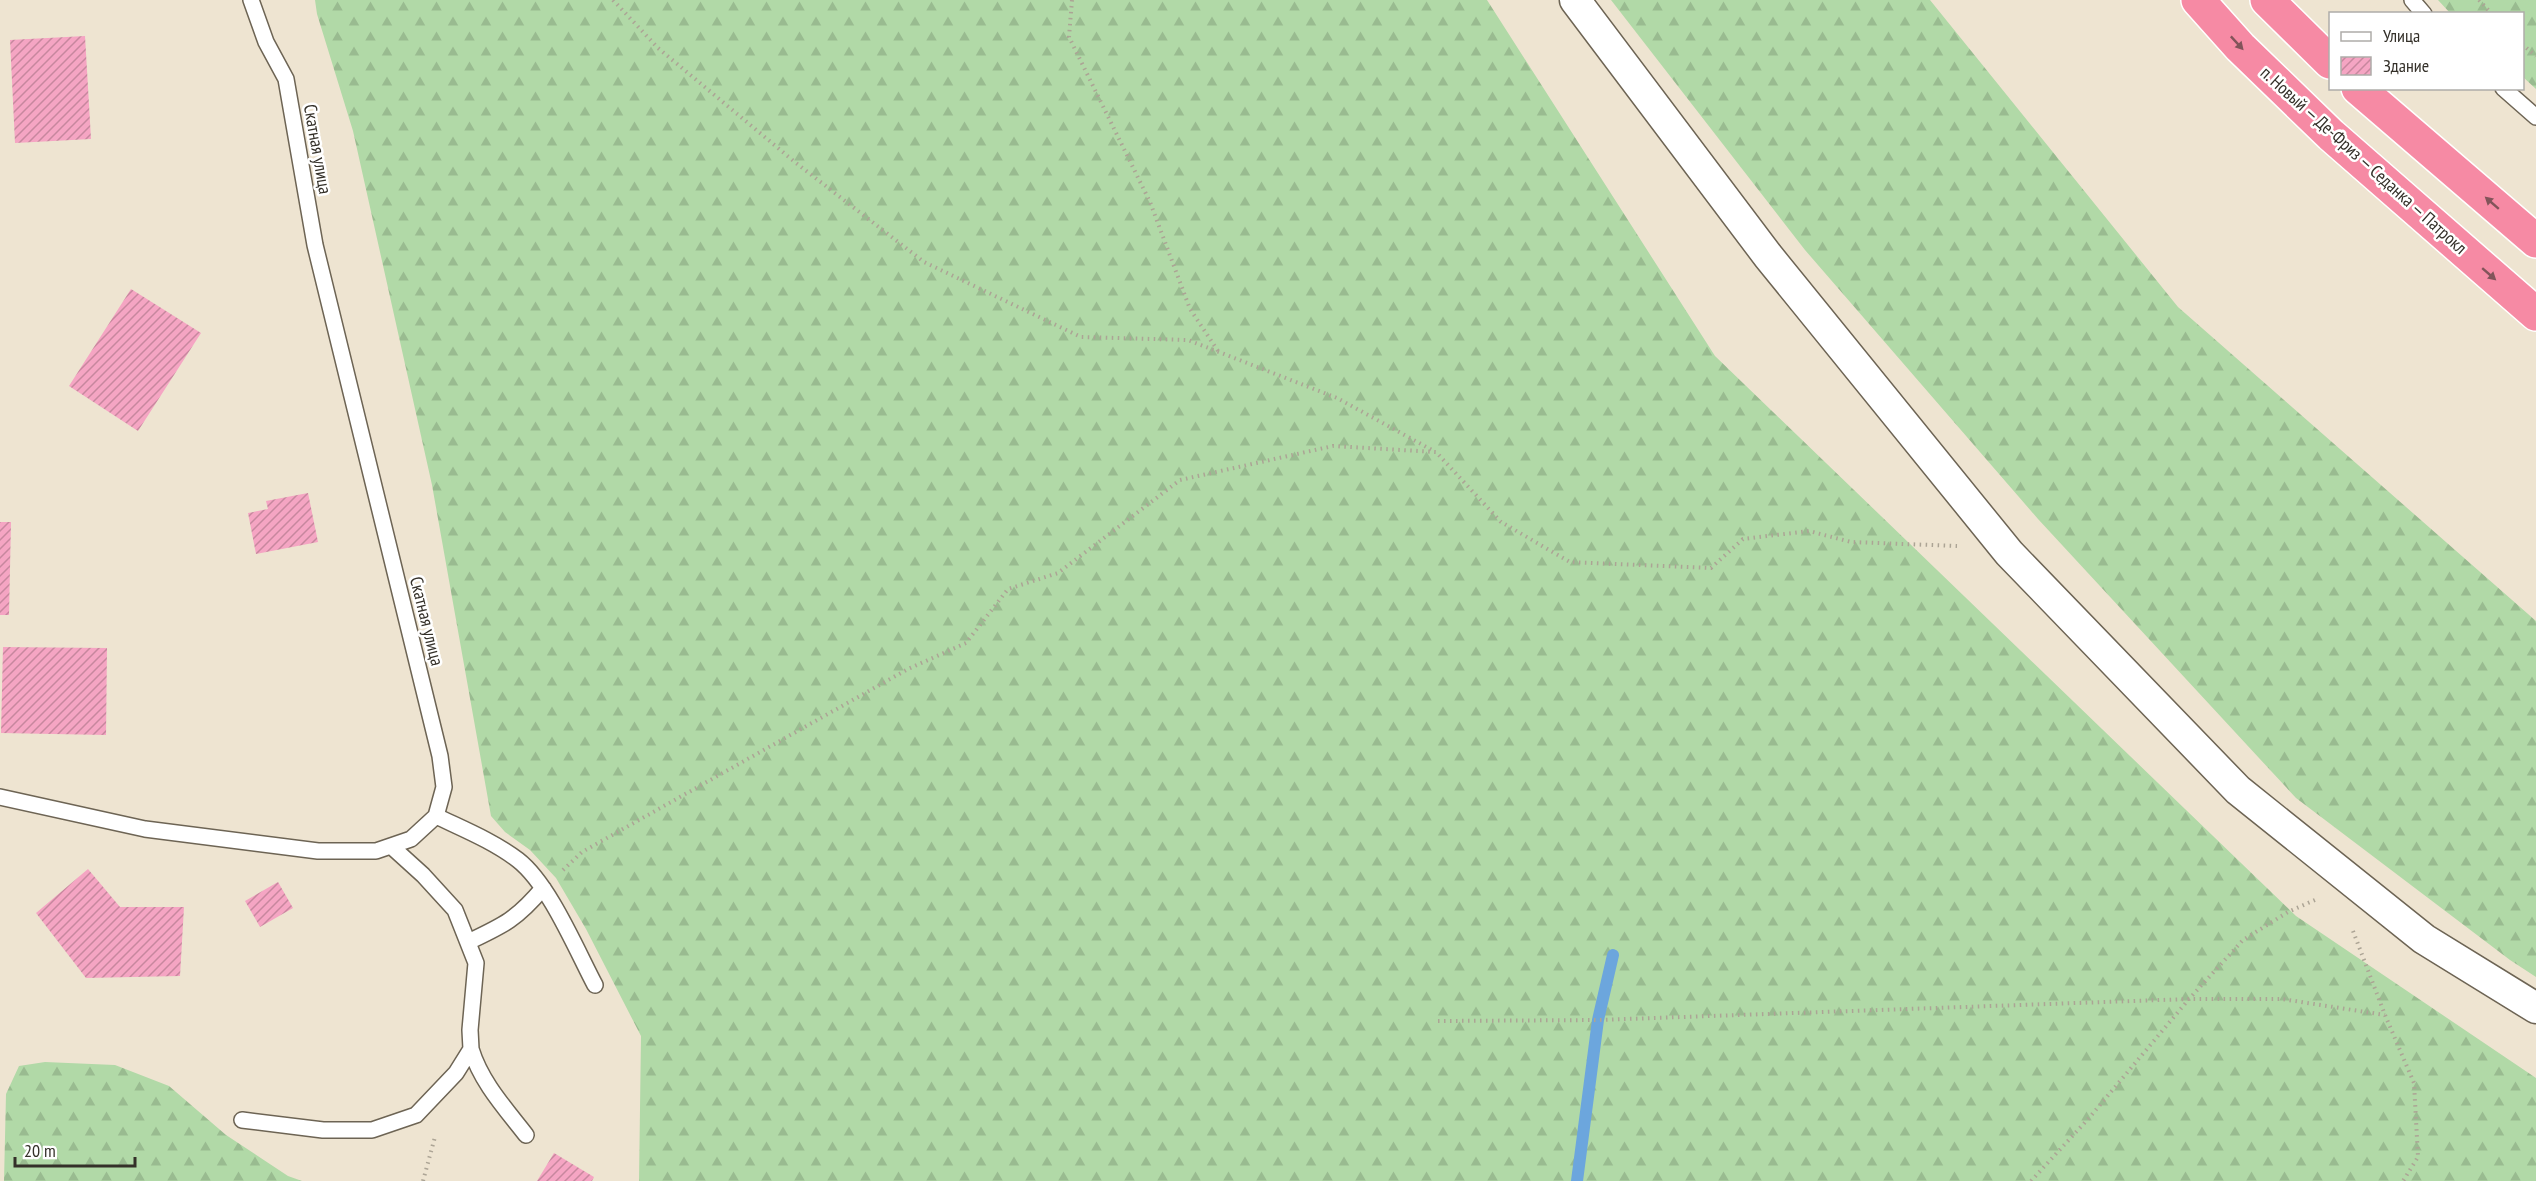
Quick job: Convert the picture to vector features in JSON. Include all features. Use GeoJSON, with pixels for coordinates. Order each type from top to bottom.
{"type":"FeatureCollection","features":[{"type":"Feature","properties":{"kind":"highway","name":"п. Новый — Де-Фриз — Седанка — Патрокл"},"geometry":{"type":"LineString","coordinates":[[2198,0],[2240,47],[2331,135],[2536,314]]}},
{"type":"Feature","properties":{"kind":"highway"},"geometry":{"type":"LineString","coordinates":[[2267,0],[2329,60]]}},
{"type":"Feature","properties":{"kind":"highway"},"geometry":{"type":"LineString","coordinates":[[2360,90],[2536,241]]}},
{"type":"Feature","properties":{"kind":"street"},"geometry":{"type":"LineString","coordinates":[[1575,0],[1768,256],[2002,545],[2238,790],[2424,939],[2536,1008]]}},
{"type":"Feature","properties":{"kind":"lane","name":"Скатная улица"},"geometry":{"type":"LineString","coordinates":[[251,0],[266,42],[286,80],[315,245],[440,756],[444,787],[436,816]]}},
{"type":"Feature","properties":{"kind":"lane"},"geometry":{"type":"LineString","coordinates":[[2412,0],[2422,12]]}},
{"type":"Feature","properties":{"kind":"lane"},"geometry":{"type":"LineString","coordinates":[[2505,90],[2536,117]]}},
{"type":"Feature","properties":{"kind":"lane"},"geometry":{"type":"LineString","coordinates":[[0,797],[156,831],[318,850],[376,851],[411,839],[436,816],[479,836],[519,860],[543,888],[595,985]]}},
{"type":"Feature","properties":{"kind":"lane"},"geometry":{"type":"LineString","coordinates":[[391,846],[423,875],[455,910],[476,963],[470,1030],[471,1049],[476,1067],[526,1135]]}},
{"type":"Feature","properties":{"kind":"lane"},"geometry":{"type":"LineString","coordinates":[[468,942],[505,924],[524,911],[543,888]]}},
{"type":"Feature","properties":{"kind":"lane"},"geometry":{"type":"LineString","coordinates":[[242,1119],[323,1130],[372,1130],[416,1115],[456,1073],[471,1049]]}},
{"type":"Feature","properties":{"kind":"path"},"geometry":{"type":"LineString","coordinates":[[613,0],[657,48],[796,163],[924,262],[1081,337],[1188,340],[1337,398],[1436,452],[1501,522],[1570,562],[1711,568],[1743,539],[1809,531],[1851,542],[1928,546],[2002,545]]}},
{"type":"Feature","properties":{"kind":"path"},"geometry":{"type":"LineString","coordinates":[[1072,0],[1069,37],[1150,202],[1190,309],[1219,352]]}},
{"type":"Feature","properties":{"kind":"path"},"geometry":{"type":"LineString","coordinates":[[2479,0],[2490,12]]}},
{"type":"Feature","properties":{"kind":"path"},"geometry":{"type":"LineString","coordinates":[[2524,45],[2536,56]]}},
{"type":"Feature","properties":{"kind":"path"},"geometry":{"type":"LineString","coordinates":[[543,888],[582,852],[908,669],[966,643],[1008,589],[1058,573],[1180,480],[1333,446],[1436,452]]}},
{"type":"Feature","properties":{"kind":"path"},"geometry":{"type":"LineString","coordinates":[[2031,1181],[2088,1118],[2188,999],[2243,940],[2288,912],[2339,889],[2330,865]]}},
{"type":"Feature","properties":{"kind":"path"},"geometry":{"type":"LineString","coordinates":[[2350,920],[2385,1015],[2414,1083],[2418,1157],[2403,1181]]}},
{"type":"Feature","properties":{"kind":"path"},"geometry":{"type":"LineString","coordinates":[[1438,1021],[1598,1020],[2188,999],[2282,999],[2385,1015]]}},
{"type":"Feature","properties":{"kind":"green space"},"geometry":{"type":"Polygon","coordinates":[[[315,0],[1487,0],[1715,356],[2296,916],[2536,1078],[2536,1181],[639,1181],[641,1036],[586,929],[556,878],[530,850],[505,832],[491,816],[432,485],[353,131],[317,14],[315,0]]]}},
{"type":"Feature","properties":{"kind":"green space"},"geometry":{"type":"Polygon","coordinates":[[[1611,0],[1930,0],[2178,307],[2536,621],[2536,977],[2510,960],[2296,798],[2038,519],[1805,250],[1611,0]]]}},
{"type":"Feature","properties":{"kind":"green space"},"geometry":{"type":"Polygon","coordinates":[[[2438,0],[2536,0],[2536,89],[2524,78],[2524,12],[2449,12],[2438,0]]]}},
{"type":"Feature","properties":{"kind":"green space"},"geometry":{"type":"Polygon","coordinates":[[[45,1062],[115,1065],[169,1086],[226,1135],[288,1176],[302,1181],[4,1181],[6,1094],[19,1066],[45,1062]]]}},
{"type":"Feature","properties":{"kind":"building"},"geometry":{"type":"Polygon","coordinates":[[[85,36],[91,139],[15,143],[10,40],[85,36]]]}},
{"type":"Feature","properties":{"kind":"building"},"geometry":{"type":"Polygon","coordinates":[[[131,289],[201,333],[138,431],[69,386],[131,289]]]}},
{"type":"Feature","properties":{"kind":"building"},"geometry":{"type":"Polygon","coordinates":[[[308,493],[318,542],[256,554],[248,513],[268,509],[266,501],[308,493]]]}},
{"type":"Feature","properties":{"kind":"building"},"geometry":{"type":"Polygon","coordinates":[[[0,522],[11,522],[9,615],[0,615],[0,522]]]}},
{"type":"Feature","properties":{"kind":"building"},"geometry":{"type":"Polygon","coordinates":[[[3,647],[107,648],[106,735],[1,733],[3,647]]]}},
{"type":"Feature","properties":{"kind":"building"},"geometry":{"type":"Polygon","coordinates":[[[88,869],[120,907],[184,907],[180,976],[86,978],[36,913],[88,869]]]}},
{"type":"Feature","properties":{"kind":"building"},"geometry":{"type":"Polygon","coordinates":[[[278,882],[293,908],[260,927],[245,901],[278,882]]]}},
{"type":"Feature","properties":{"kind":"building"},"geometry":{"type":"Polygon","coordinates":[[[554,1153],[594,1177],[592,1181],[537,1181],[554,1153]]]}},
{"type":"Feature","properties":{"kind":"waterway"},"geometry":{"type":"LineString","coordinates":[[1577,1181],[1598,1020],[1613,955]]}}]}
